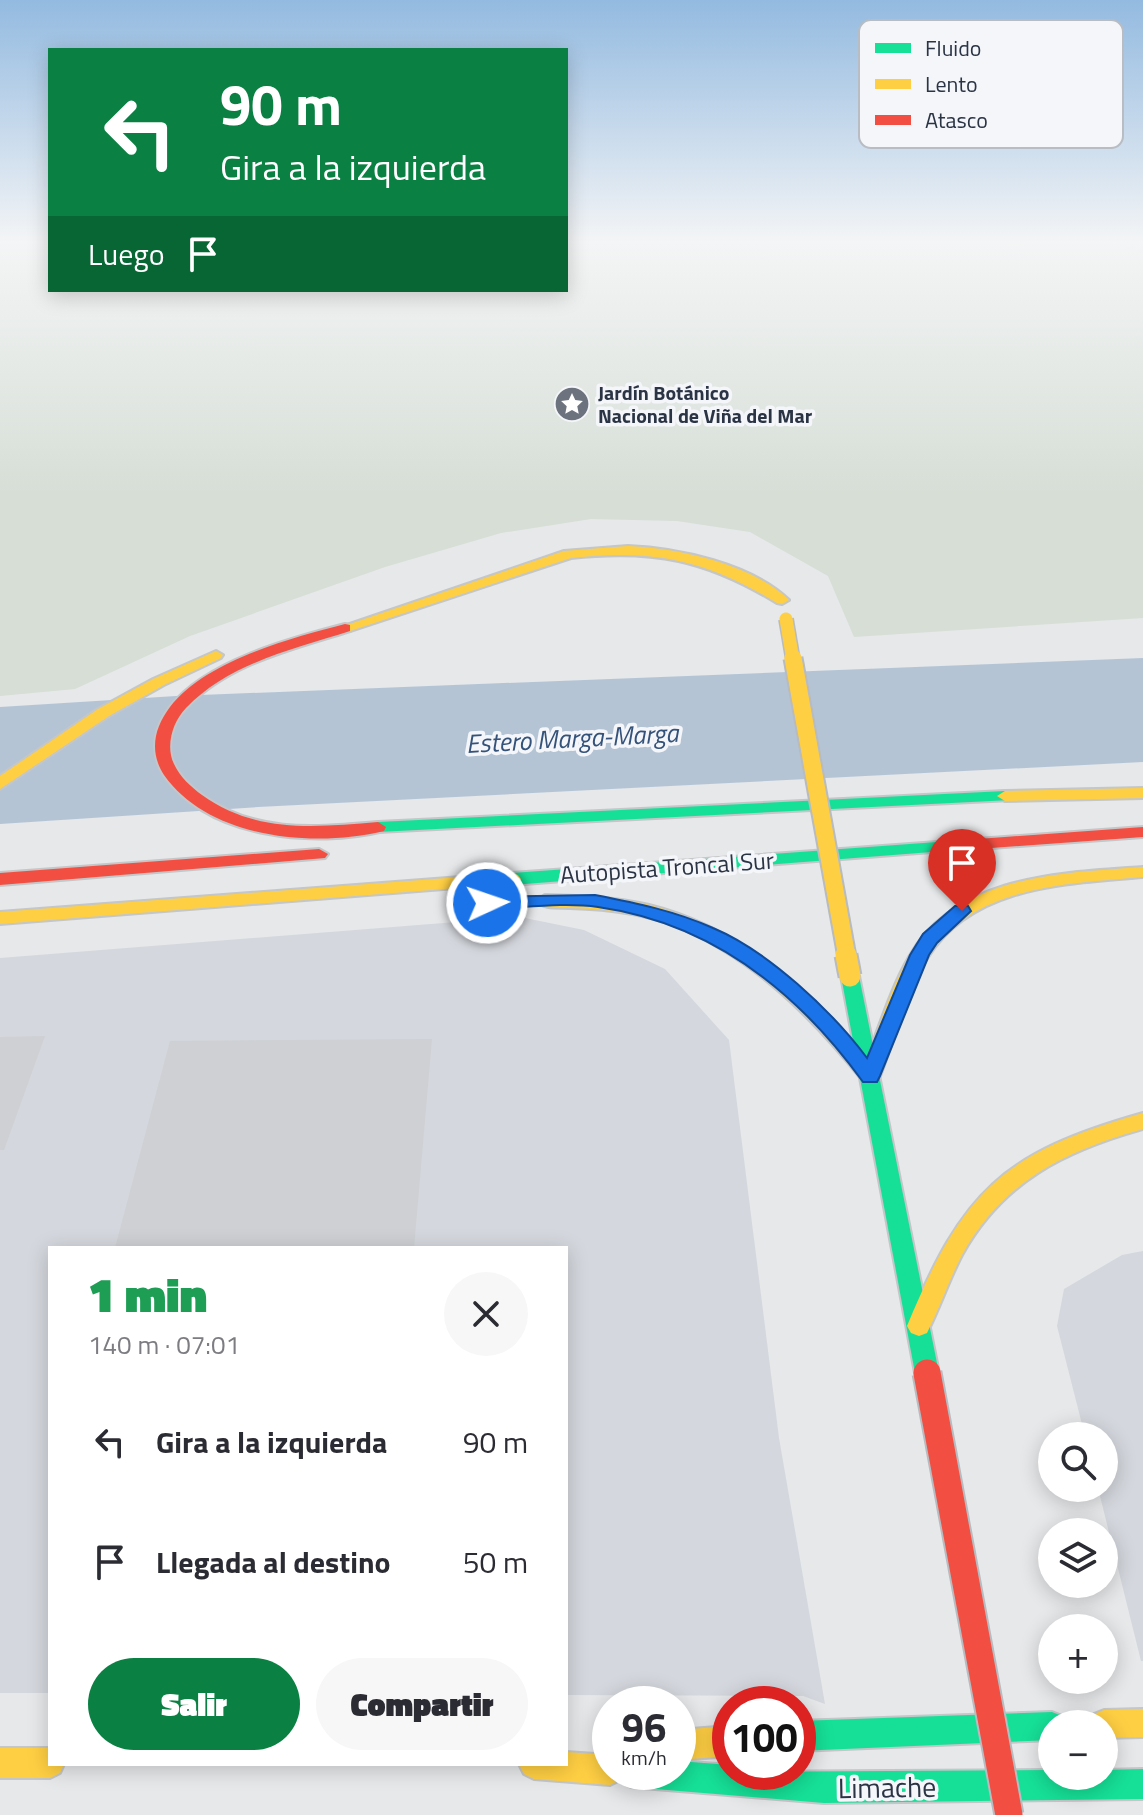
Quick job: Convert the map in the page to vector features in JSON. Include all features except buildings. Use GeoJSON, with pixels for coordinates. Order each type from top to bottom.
{"type":"FeatureCollection","features":[{"type":"Feature","properties":{"kind":"main road"},"geometry":{"type":"LineString","coordinates":[[784,610],[743,574],[707,559],[640,548],[592,550],[548,560],[281,650],[217,675],[184,699],[173,713],[161,743],[162,758],[167,773],[193,801],[236,822],[292,832],[932,798],[1143,795]]}},
{"type":"Feature","properties":{"kind":"main road"},"geometry":{"type":"LineString","coordinates":[[752,562],[770,577],[784,610],[1009,1815]]}},
{"type":"Feature","properties":{"kind":"main road"},"geometry":{"type":"LineString","coordinates":[[0,784],[40,751],[102,710],[201,661],[323,616]]}},
{"type":"Feature","properties":{"kind":"main road","name":"Autopista Troncal Sur"},"geometry":{"type":"LineString","coordinates":[[629,833],[1143,795]]}},
{"type":"Feature","properties":{"kind":"main road","name":"Autopista Troncal Sur"},"geometry":{"type":"LineString","coordinates":[[0,918],[1143,832]]}},
{"type":"Feature","properties":{"kind":"main road"},"geometry":{"type":"LineString","coordinates":[[0,879],[332,852]]}},
{"type":"Feature","properties":{"kind":"main road"},"geometry":{"type":"LineString","coordinates":[[870,1076],[919,955],[930,938],[962,911],[1011,889],[1143,872]]}},
{"type":"Feature","properties":{"kind":"main road"},"geometry":{"type":"LineString","coordinates":[[534,901],[595,901],[625,905],[710,933],[781,982],[840,1036],[870,1076]]}},
{"type":"Feature","properties":{"kind":"main road"},"geometry":{"type":"LineString","coordinates":[[919,1326],[934,1281],[954,1241],[999,1185],[1052,1148],[1083,1135],[1143,1121]]}},
{"type":"Feature","properties":{"kind":"main road"},"geometry":{"type":"LineString","coordinates":[[1118,1724],[1143,1723]]}},
{"type":"Feature","properties":{"kind":"main road"},"geometry":{"type":"LineString","coordinates":[[816,1735],[1038,1727]]}},
{"type":"Feature","properties":{"kind":"main road"},"geometry":{"type":"LineString","coordinates":[[568,1753],[592,1751]]}},
{"type":"Feature","properties":{"kind":"main road"},"geometry":{"type":"LineString","coordinates":[[0,1763],[48,1763]]}},
{"type":"Feature","properties":{"kind":"main road"},"geometry":{"type":"LineString","coordinates":[[559,1766],[592,1769]]}},
{"type":"Feature","properties":{"kind":"main road","name":"Limache"},"geometry":{"type":"LineString","coordinates":[[696,1777],[824,1788],[1143,1784]]}},
{"type":"Feature","properties":{"kind":"shaded area","name":"Jardín Botánico Nacional de Viña del Mar"},"geometry":{"type":"Polygon","coordinates":[[[0,326],[1143,326],[1143,618],[854,637],[828,576],[750,532],[677,521],[591,519],[501,533],[385,567],[190,636],[75,689],[0,696],[0,326]]]}},
{"type":"Feature","properties":{"kind":"shaded area"},"geometry":{"type":"Polygon","coordinates":[[[520,917],[584,930],[665,969],[729,1040],[779,1438],[825,1704],[816,1701],[816,1686],[712,1686],[712,1696],[696,1696],[696,1686],[592,1686],[592,1695],[568,1695],[568,1246],[48,1246],[48,1693],[0,1693],[0,958],[520,917]]]}},
{"type":"Feature","properties":{"kind":"shaded area"},"geometry":{"type":"Polygon","coordinates":[[[1143,1251],[1143,1661],[1118,1568],[1118,1518],[1105,1518],[1101,1502],[1118,1502],[1118,1422],[1081,1422],[1057,1326],[1064,1289],[1122,1255],[1143,1251]]]}},
{"type":"Feature","properties":{"kind":"water","name":"Estero Marga-Marga"},"geometry":{"type":"Polygon","coordinates":[[[1143,658],[1143,762],[258,807],[0,824],[0,707],[176,696],[1143,658]]]}},
{"type":"Feature","properties":{"kind":"traffic: fast"},"geometry":{"type":"LineString","coordinates":[[378,827],[1005,796]]}},
{"type":"Feature","properties":{"kind":"traffic: fast"},"geometry":{"type":"LineString","coordinates":[[512,879],[951,846]]}},
{"type":"Feature","properties":{"kind":"traffic: fast"},"geometry":{"type":"LineString","coordinates":[[850,976],[927,1373]]}},
{"type":"Feature","properties":{"kind":"traffic: fast"},"geometry":{"type":"LineString","coordinates":[[816,1735],[1038,1727]]}},
{"type":"Feature","properties":{"kind":"traffic: fast"},"geometry":{"type":"LineString","coordinates":[[696,1777],[824,1788],[1143,1784]]}},
{"type":"Feature","properties":{"kind":"traffic: slow"},"geometry":{"type":"LineString","coordinates":[[345,628],[569,554],[600,551],[655,551],[680,555],[730,571],[782,600]]}},
{"type":"Feature","properties":{"kind":"traffic: slow"},"geometry":{"type":"LineString","coordinates":[[786,619],[850,976]]}},
{"type":"Feature","properties":{"kind":"traffic: slow"},"geometry":{"type":"LineString","coordinates":[[0,784],[104,712],[216,655]]}},
{"type":"Feature","properties":{"kind":"traffic: slow"},"geometry":{"type":"LineString","coordinates":[[1005,796],[1143,793]]}},
{"type":"Feature","properties":{"kind":"traffic: slow"},"geometry":{"type":"LineString","coordinates":[[870,1076],[918,957],[936,932],[959,912],[1017,888],[1082,877],[1143,872]]}},
{"type":"Feature","properties":{"kind":"traffic: slow"},"geometry":{"type":"LineString","coordinates":[[0,918],[512,879]]}},
{"type":"Feature","properties":{"kind":"traffic: slow"},"geometry":{"type":"LineString","coordinates":[[545,901],[635,908],[713,936],[744,954],[800,998],[870,1076]]}},
{"type":"Feature","properties":{"kind":"traffic: slow"},"geometry":{"type":"LineString","coordinates":[[919,1326],[955,1246],[976,1215],[1000,1189],[1028,1167],[1060,1149],[1143,1121]]}},
{"type":"Feature","properties":{"kind":"traffic: slow"},"geometry":{"type":"LineString","coordinates":[[1118,1724],[1143,1723]]}},
{"type":"Feature","properties":{"kind":"traffic: slow"},"geometry":{"type":"LineString","coordinates":[[696,1744],[712,1742]]}},
{"type":"Feature","properties":{"kind":"traffic: slow"},"geometry":{"type":"LineString","coordinates":[[0,1763],[48,1763]]}},
{"type":"Feature","properties":{"kind":"traffic: slow"},"geometry":{"type":"LineString","coordinates":[[559,1766],[592,1769]]}},
{"type":"Feature","properties":{"kind":"traffic: jam"},"geometry":{"type":"LineString","coordinates":[[345,628],[257,657],[216,677],[175,711],[166,727],[162,752],[167,767],[190,794],[238,821],[292,832],[378,827]]}},
{"type":"Feature","properties":{"kind":"traffic: jam"},"geometry":{"type":"LineString","coordinates":[[951,846],[1143,832]]}},
{"type":"Feature","properties":{"kind":"traffic: jam"},"geometry":{"type":"LineString","coordinates":[[0,879],[319,854]]}},
{"type":"Feature","properties":{"kind":"traffic: jam"},"geometry":{"type":"LineString","coordinates":[[927,1373],[1009,1815]]}},
{"type":"Feature","properties":{"kind":"place","name":"Jardín Botánico Nacional de Viña del Mar"},"geometry":{"type":"Point","coordinates":[572,404]}},
{"type":"Feature","properties":{"kind":"route"},"geometry":{"type":"LineString","coordinates":[[487,903],[595,901],[625,905],[654,912],[710,933],[759,964],[820,1018],[840,1036],[870,1076],[919,955],[930,938],[962,911]]}}]}
